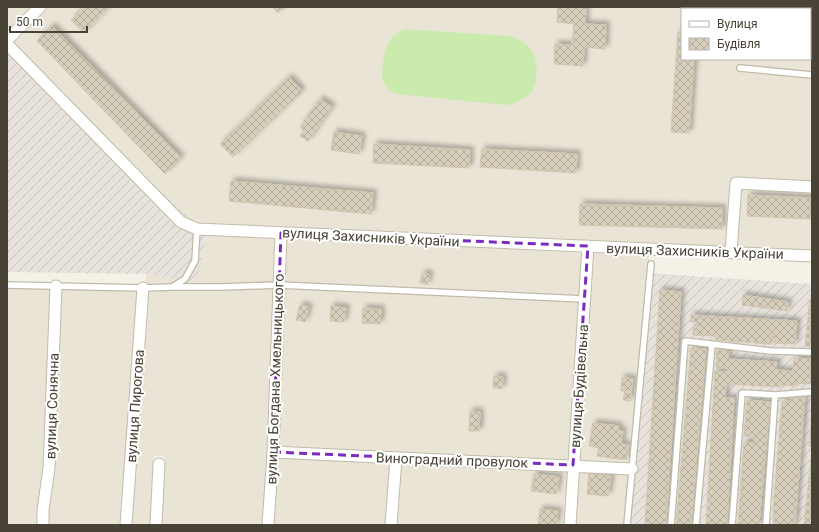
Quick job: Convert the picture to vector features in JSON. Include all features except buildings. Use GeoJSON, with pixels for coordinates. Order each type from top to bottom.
{"type":"FeatureCollection","features":[{"type":"Feature","properties":{"kind":"street"},"geometry":{"type":"LineString","coordinates":[[7,40],[40,7]]}},
{"type":"Feature","properties":{"kind":"street","name":"вулиця Захисників України"},"geometry":{"type":"LineString","coordinates":[[7,44],[181,222],[197,229],[812,256]]}},
{"type":"Feature","properties":{"kind":"street"},"geometry":{"type":"LineString","coordinates":[[731,252],[736,183],[812,187]]}},
{"type":"Feature","properties":{"kind":"street","name":"вулиця Богдана Хмельницького"},"geometry":{"type":"LineString","coordinates":[[268,525],[273,452],[281,233]]}},
{"type":"Feature","properties":{"kind":"street","name":"вулиця Будівельна"},"geometry":{"type":"LineString","coordinates":[[570,525],[588,246]]}},
{"type":"Feature","properties":{"kind":"street","name":"вулиця Сонячна"},"geometry":{"type":"LineString","coordinates":[[43,525],[43,510],[49,468],[56,286]]}},
{"type":"Feature","properties":{"kind":"street","name":"вулиця Пирогова"},"geometry":{"type":"LineString","coordinates":[[126,525],[143,288]]}},
{"type":"Feature","properties":{"kind":"street","name":"Виноградний провулок"},"geometry":{"type":"LineString","coordinates":[[273,452],[573,465],[632,469]]}},
{"type":"Feature","properties":{"kind":"street"},"geometry":{"type":"LineString","coordinates":[[390,525],[396,458]]}},
{"type":"Feature","properties":{"kind":"street"},"geometry":{"type":"LineString","coordinates":[[156,525],[159,464]]}},
{"type":"Feature","properties":{"kind":"lane"},"geometry":{"type":"LineString","coordinates":[[740,68],[812,75]]}},
{"type":"Feature","properties":{"kind":"lane"},"geometry":{"type":"LineString","coordinates":[[172,287],[185,278],[195,261],[197,229]]}},
{"type":"Feature","properties":{"kind":"lane"},"geometry":{"type":"LineString","coordinates":[[627,525],[651,264]]}},
{"type":"Feature","properties":{"kind":"lane"},"geometry":{"type":"LineString","coordinates":[[7,285],[143,288],[279,285],[584,299]]}},
{"type":"Feature","properties":{"kind":"lane"},"geometry":{"type":"LineString","coordinates":[[671,525],[685,341],[771,351],[812,352]]}},
{"type":"Feature","properties":{"kind":"lane"},"geometry":{"type":"LineString","coordinates":[[696,525],[712,344]]}},
{"type":"Feature","properties":{"kind":"lane"},"geometry":{"type":"LineString","coordinates":[[732,525],[742,393],[775,395],[812,392]]}},
{"type":"Feature","properties":{"kind":"lane"},"geometry":{"type":"LineString","coordinates":[[766,525],[775,395]]}},
{"type":"Feature","properties":{"kind":"highlighted area"},"geometry":{"type":"Polygon","coordinates":[[[281,233],[588,246],[573,465],[273,452],[281,233]]]}},
{"type":"Feature","properties":{"kind":"shaded area"},"geometry":{"type":"Polygon","coordinates":[[[7,7],[32,7],[7,32],[7,7]]]}},
{"type":"Feature","properties":{"kind":"shaded area"},"geometry":{"type":"Polygon","coordinates":[[[47,7],[812,7],[812,253],[649,243],[191,222],[12,42],[47,7]]]}},
{"type":"Feature","properties":{"kind":"shaded area"},"geometry":{"type":"Polygon","coordinates":[[[7,48],[207,234],[197,282],[146,274],[7,272],[7,48]]]}},
{"type":"Feature","properties":{"kind":"shaded area"},"geometry":{"type":"Polygon","coordinates":[[[207,234],[276,239],[263,525],[161,525],[164,456],[154,456],[151,525],[131,525],[146,274],[197,282],[207,234]]]}},
{"type":"Feature","properties":{"kind":"shaded area"},"geometry":{"type":"Polygon","coordinates":[[[285,238],[584,253],[571,462],[277,446],[285,238]]]}},
{"type":"Feature","properties":{"kind":"shaded area"},"geometry":{"type":"Polygon","coordinates":[[[590,253],[649,256],[634,466],[576,462],[590,253]]]}},
{"type":"Feature","properties":{"kind":"shaded area"},"geometry":{"type":"Polygon","coordinates":[[[648,273],[812,284],[812,525],[630,525],[648,273]]]}},
{"type":"Feature","properties":{"kind":"shaded area"},"geometry":{"type":"Polygon","coordinates":[[[7,288],[54,289],[42,525],[7,525],[7,288]]]}},
{"type":"Feature","properties":{"kind":"shaded area"},"geometry":{"type":"Polygon","coordinates":[[[57,289],[141,290],[125,525],[45,525],[57,289]]]}},
{"type":"Feature","properties":{"kind":"shaded area"},"geometry":{"type":"Polygon","coordinates":[[[277,458],[393,462],[387,525],[273,525],[277,458]]]}},
{"type":"Feature","properties":{"kind":"shaded area"},"geometry":{"type":"Polygon","coordinates":[[[400,462],[569,469],[565,525],[395,525],[400,462]]]}},
{"type":"Feature","properties":{"kind":"shaded area"},"geometry":{"type":"Polygon","coordinates":[[[576,468],[633,471],[630,525],[572,525],[576,468]]]}},
{"type":"Feature","properties":{"kind":"green space"},"geometry":{"type":"Polygon","coordinates":[[[405,29],[508,36],[522,41],[531,50],[536,61],[536,81],[534,87],[532,91],[523,99],[506,105],[396,94],[387,88],[383,81],[383,63],[385,51],[389,42],[395,34],[405,29]]]}}]}
